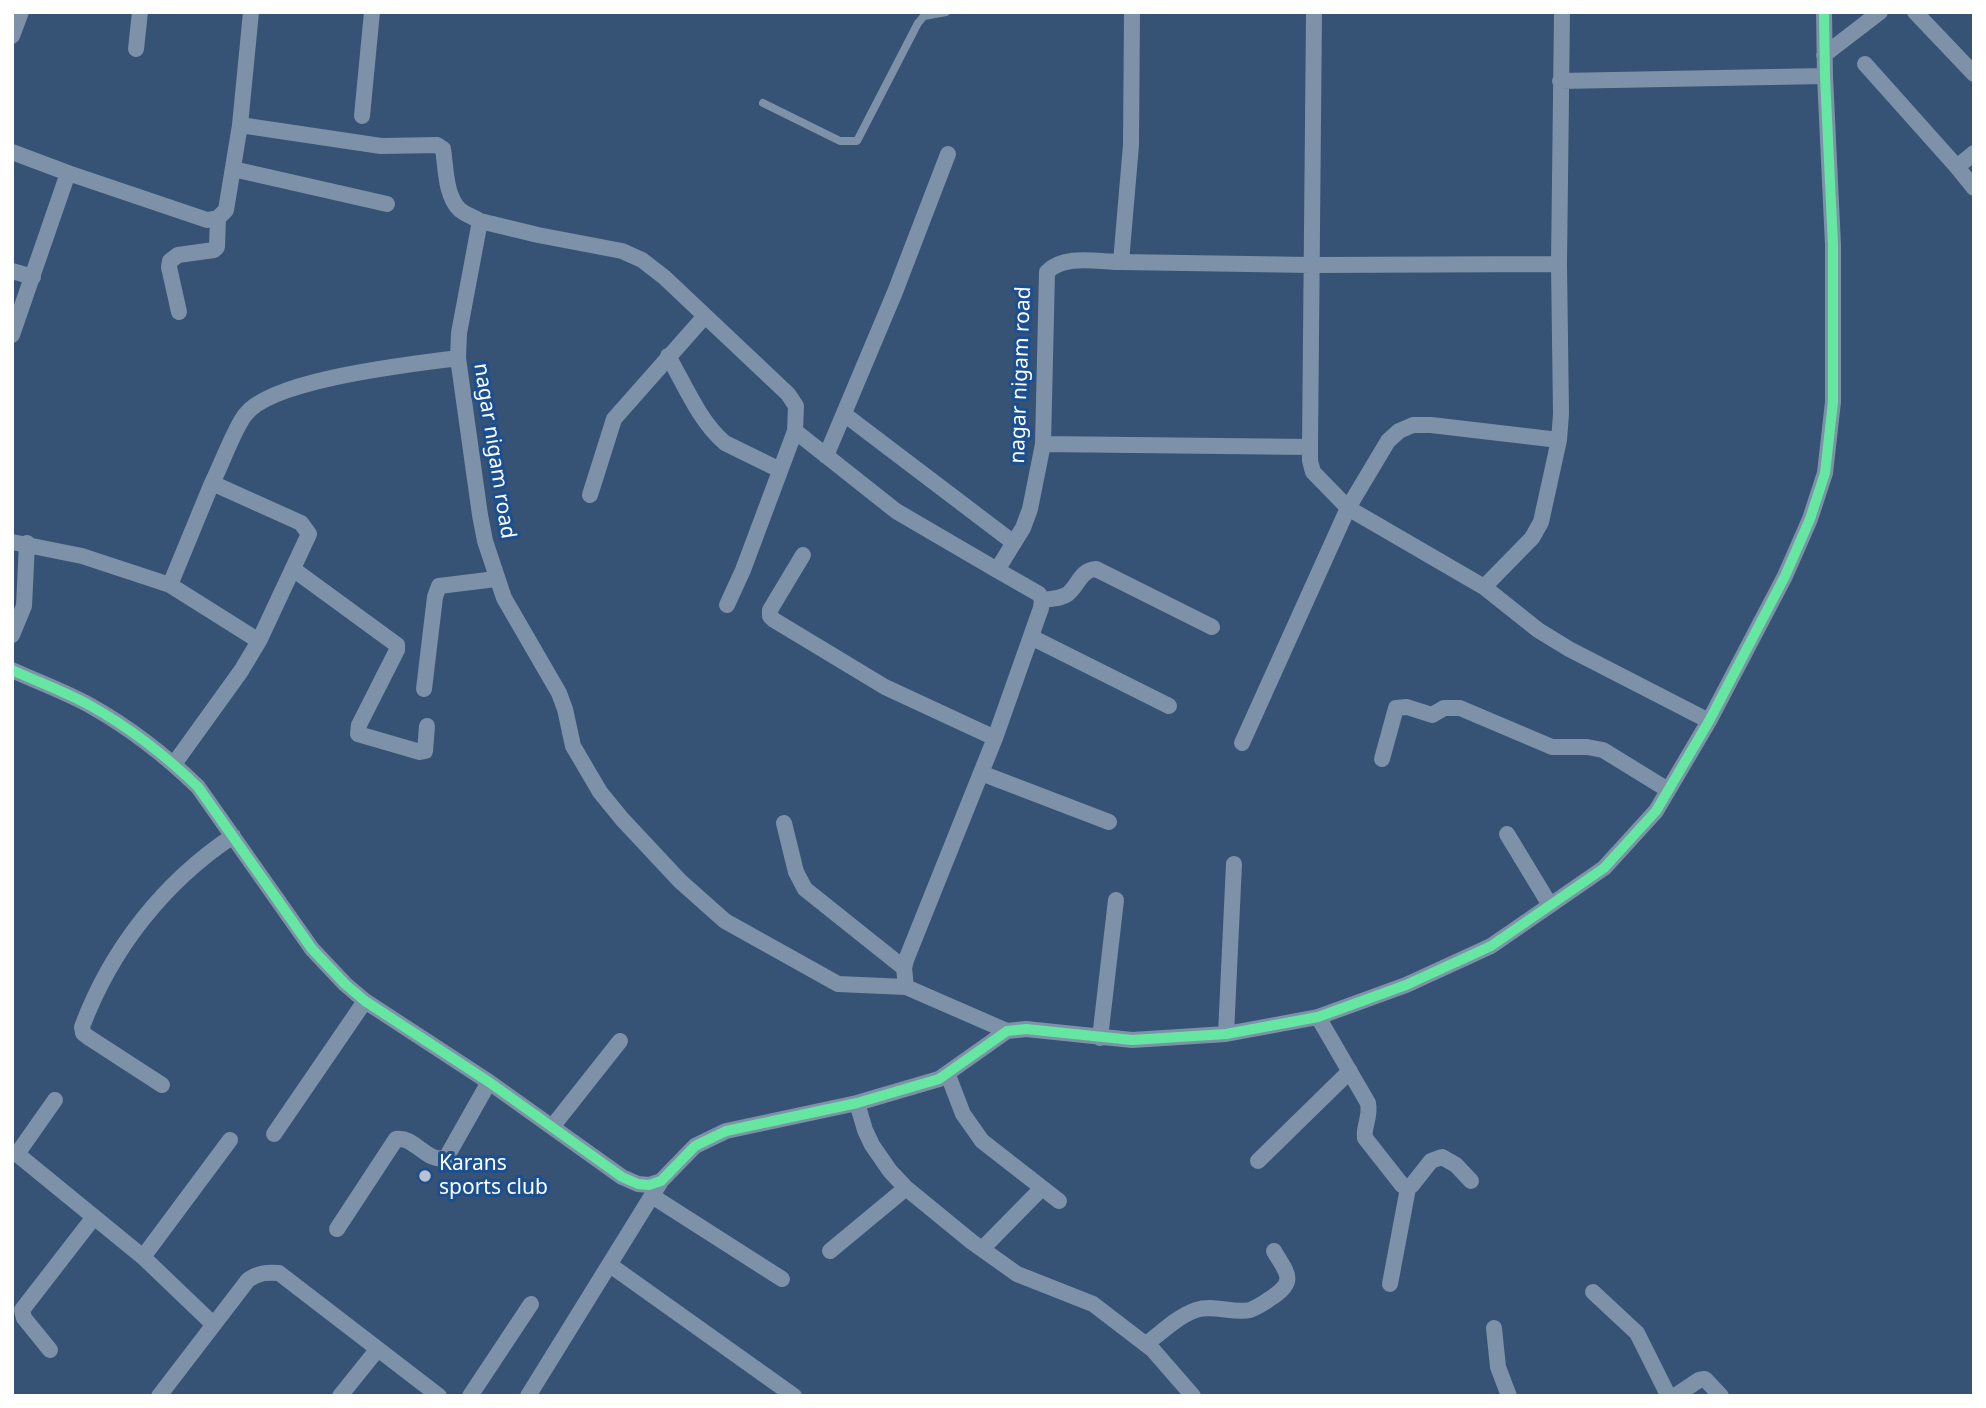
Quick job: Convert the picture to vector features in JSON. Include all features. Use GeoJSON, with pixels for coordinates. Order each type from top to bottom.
{"type":"FeatureCollection","features":[{"type":"Feature","properties":{"kind":"street"},"geometry":{"type":"LineString","coordinates":[[12,36],[21,12]]}},
{"type":"Feature","properties":{"kind":"street"},"geometry":{"type":"LineString","coordinates":[[136,50],[140,12]]}},
{"type":"Feature","properties":{"kind":"street"},"geometry":{"type":"LineString","coordinates":[[12,152],[207,220],[218,218],[226,210],[233,169],[251,12]]}},
{"type":"Feature","properties":{"kind":"street"},"geometry":{"type":"LineString","coordinates":[[362,116],[372,12]]}},
{"type":"Feature","properties":{"kind":"street"},"geometry":{"type":"LineString","coordinates":[[1132,12],[1131,145],[1121,262],[1311,265],[1559,264]]}},
{"type":"Feature","properties":{"kind":"street"},"geometry":{"type":"LineString","coordinates":[[1314,12],[1310,447],[1313,472],[1349,508],[1485,587],[1538,630],[1569,649],[1709,721]]}},
{"type":"Feature","properties":{"kind":"street"},"geometry":{"type":"LineString","coordinates":[[1485,587],[1532,538],[1541,523],[1559,440],[1562,12]]}},
{"type":"Feature","properties":{"kind":"street"},"geometry":{"type":"LineString","coordinates":[[528,1396],[661,1181],[695,1146],[710,1138],[726,1132],[857,1103],[939,1079],[1007,1031],[1026,1029],[1132,1040],[1226,1034],[1318,1017],[1406,985],[1491,946],[1604,867],[1656,811],[1709,721],[1786,576],[1810,519],[1825,473],[1833,402],[1833,245],[1824,12]]}},
{"type":"Feature","properties":{"kind":"street"},"geometry":{"type":"LineString","coordinates":[[1825,55],[1880,12]]}},
{"type":"Feature","properties":{"kind":"street"},"geometry":{"type":"LineString","coordinates":[[1915,12],[1974,74]]}},
{"type":"Feature","properties":{"kind":"street"},"geometry":{"type":"LineString","coordinates":[[1865,65],[1974,188]]}},
{"type":"Feature","properties":{"kind":"street"},"geometry":{"type":"LineString","coordinates":[[1560,81],[1825,76]]}},
{"type":"Feature","properties":{"kind":"street"},"geometry":{"type":"LineString","coordinates":[[240,125],[381,146],[437,145],[443,149],[450,196],[459,209],[480,221],[622,250],[642,260],[664,277],[792,399],[797,415],[795,432],[727,605]]}},
{"type":"Feature","properties":{"kind":"street"},"geometry":{"type":"LineString","coordinates":[[1957,167],[1974,153]]}},
{"type":"Feature","properties":{"kind":"street"},"geometry":{"type":"LineString","coordinates":[[826,456],[895,292],[948,154]]}},
{"type":"Feature","properties":{"kind":"street"},"geometry":{"type":"LineString","coordinates":[[233,169],[387,204]]}},
{"type":"Feature","properties":{"kind":"street"},"geometry":{"type":"LineString","coordinates":[[12,334],[68,173]]}},
{"type":"Feature","properties":{"kind":"street"},"geometry":{"type":"LineString","coordinates":[[179,312],[170,261],[178,255],[214,250],[217,247],[218,218]]}},
{"type":"Feature","properties":{"kind":"street","name":"nagar nigam road"},"geometry":{"type":"LineString","coordinates":[[480,221],[459,333],[458,358],[480,515],[496,579],[504,598],[559,693],[573,746],[600,792],[680,881],[738,931],[795,959],[829,981],[845,985],[906,987],[1007,1031]]}},
{"type":"Feature","properties":{"kind":"street","name":"nagar nigam road"},"geometry":{"type":"LineString","coordinates":[[997,570],[1023,528],[1030,509],[1043,444],[1047,272],[1054,264],[1066,261],[1121,262]]}},
{"type":"Feature","properties":{"kind":"street"},"geometry":{"type":"LineString","coordinates":[[12,271],[33,277]]}},
{"type":"Feature","properties":{"kind":"street"},"geometry":{"type":"LineString","coordinates":[[590,495],[614,419],[705,316]]}},
{"type":"Feature","properties":{"kind":"street"},"geometry":{"type":"LineString","coordinates":[[668,356],[704,419],[719,438],[780,470]]}},
{"type":"Feature","properties":{"kind":"street"},"geometry":{"type":"LineString","coordinates":[[170,586],[212,483],[245,415],[263,401],[345,374],[458,358]]}},
{"type":"Feature","properties":{"kind":"street"},"geometry":{"type":"LineString","coordinates":[[844,414],[1014,543]]}},
{"type":"Feature","properties":{"kind":"street"},"geometry":{"type":"LineString","coordinates":[[1242,743],[1349,508],[1388,440],[1413,425],[1431,425],[1559,440]]}},
{"type":"Feature","properties":{"kind":"street"},"geometry":{"type":"LineString","coordinates":[[795,432],[896,511],[1032,588],[1042,600],[995,738],[904,968],[906,987]]}},
{"type":"Feature","properties":{"kind":"street"},"geometry":{"type":"LineString","coordinates":[[1043,444],[1310,447]]}},
{"type":"Feature","properties":{"kind":"street"},"geometry":{"type":"LineString","coordinates":[[174,764],[241,671],[259,641],[309,534],[306,527],[212,483]]}},
{"type":"Feature","properties":{"kind":"street"},"geometry":{"type":"LineString","coordinates":[[12,635],[24,606],[19,542],[82,556],[170,586],[259,641]]}},
{"type":"Feature","properties":{"kind":"street"},"geometry":{"type":"LineString","coordinates":[[803,555],[770,610],[774,621],[894,692],[995,738]]}},
{"type":"Feature","properties":{"kind":"street"},"geometry":{"type":"LineString","coordinates":[[293,569],[397,645],[397,650],[359,725],[358,734],[420,752],[425,751],[427,726]]}},
{"type":"Feature","properties":{"kind":"street"},"geometry":{"type":"LineString","coordinates":[[1042,600],[1069,593],[1084,572],[1096,569],[1212,627]]}},
{"type":"Feature","properties":{"kind":"street"},"geometry":{"type":"LineString","coordinates":[[424,689],[435,597],[439,586],[496,579]]}},
{"type":"Feature","properties":{"kind":"street"},"geometry":{"type":"LineString","coordinates":[[1031,637],[1169,706]]}},
{"type":"Feature","properties":{"kind":"street"},"geometry":{"type":"LineString","coordinates":[[12,670],[89,705],[174,764],[198,787],[313,949],[329,968],[365,1001],[489,1082],[622,1177],[638,1184],[649,1185],[661,1181]]}},
{"type":"Feature","properties":{"kind":"street"},"geometry":{"type":"LineString","coordinates":[[1382,759],[1396,708],[1407,707],[1432,715],[1444,708],[1460,708],[1552,747],[1603,750],[1668,790]]}},
{"type":"Feature","properties":{"kind":"street"},"geometry":{"type":"LineString","coordinates":[[981,773],[1109,822]]}},
{"type":"Feature","properties":{"kind":"street"},"geometry":{"type":"LineString","coordinates":[[784,823],[796,872],[805,888],[904,968]]}},
{"type":"Feature","properties":{"kind":"street"},"geometry":{"type":"LineString","coordinates":[[1507,834],[1550,905]]}},
{"type":"Feature","properties":{"kind":"street"},"geometry":{"type":"LineString","coordinates":[[162,1085],[88,1037],[83,1033],[82,1027],[112,963],[146,914],[167,890],[207,853],[233,836]]}},
{"type":"Feature","properties":{"kind":"street"},"geometry":{"type":"LineString","coordinates":[[1226,1034],[1234,864]]}},
{"type":"Feature","properties":{"kind":"street"},"geometry":{"type":"LineString","coordinates":[[1100,1038],[1116,900]]}},
{"type":"Feature","properties":{"kind":"street"},"geometry":{"type":"LineString","coordinates":[[274,1135],[365,1001]]}},
{"type":"Feature","properties":{"kind":"street"},"geometry":{"type":"LineString","coordinates":[[1318,1017],[1368,1103],[1369,1118],[1365,1138],[1402,1185],[1408,1188]]}},
{"type":"Feature","properties":{"kind":"street"},"geometry":{"type":"LineString","coordinates":[[552,1127],[620,1041]]}},
{"type":"Feature","properties":{"kind":"street"},"geometry":{"type":"LineString","coordinates":[[1258,1161],[1350,1071]]}},
{"type":"Feature","properties":{"kind":"street"},"geometry":{"type":"LineString","coordinates":[[948,1075],[963,1114],[982,1141],[1059,1201]]}},
{"type":"Feature","properties":{"kind":"street"},"geometry":{"type":"LineString","coordinates":[[337,1229],[396,1139],[405,1139],[433,1158],[446,1158],[489,1082]]}},
{"type":"Feature","properties":{"kind":"street"},"geometry":{"type":"LineString","coordinates":[[55,1100],[18,1154],[143,1257],[213,1324]]}},
{"type":"Feature","properties":{"kind":"street"},"geometry":{"type":"LineString","coordinates":[[857,1103],[872,1145],[906,1188],[1017,1274],[1085,1300],[1146,1344],[1193,1396]]}},
{"type":"Feature","properties":{"kind":"street"},"geometry":{"type":"LineString","coordinates":[[143,1257],[230,1140]]}},
{"type":"Feature","properties":{"kind":"street"},"geometry":{"type":"LineString","coordinates":[[1390,1284],[1408,1188],[1436,1158],[1449,1160],[1471,1181]]}},
{"type":"Feature","properties":{"kind":"street"},"geometry":{"type":"LineString","coordinates":[[830,1251],[906,1188]]}},
{"type":"Feature","properties":{"kind":"street"},"geometry":{"type":"LineString","coordinates":[[982,1249],[1042,1188]]}},
{"type":"Feature","properties":{"kind":"street"},"geometry":{"type":"LineString","coordinates":[[652,1196],[782,1279]]}},
{"type":"Feature","properties":{"kind":"street"},"geometry":{"type":"LineString","coordinates":[[50,1350],[24,1318],[22,1310],[94,1217]]}},
{"type":"Feature","properties":{"kind":"street"},"geometry":{"type":"LineString","coordinates":[[1146,1344],[1194,1311],[1212,1308],[1240,1311],[1254,1309],[1285,1289],[1289,1278],[1274,1251]]}},
{"type":"Feature","properties":{"kind":"street"},"geometry":{"type":"LineString","coordinates":[[610,1265],[794,1396]]}},
{"type":"Feature","properties":{"kind":"street"},"geometry":{"type":"LineString","coordinates":[[159,1396],[248,1280],[256,1274],[267,1272],[279,1273],[439,1396]]}},
{"type":"Feature","properties":{"kind":"street"},"geometry":{"type":"LineString","coordinates":[[1593,1292],[1637,1333],[1667,1393],[1673,1396],[1705,1379],[1721,1396]]}},
{"type":"Feature","properties":{"kind":"street"},"geometry":{"type":"LineString","coordinates":[[470,1396],[531,1304]]}},
{"type":"Feature","properties":{"kind":"street"},"geometry":{"type":"LineString","coordinates":[[1494,1328],[1498,1367],[1509,1396]]}},
{"type":"Feature","properties":{"kind":"street"},"geometry":{"type":"LineString","coordinates":[[340,1396],[377,1350]]}},
{"type":"Feature","properties":{"kind":"lane"},"geometry":{"type":"LineString","coordinates":[[763,103],[840,141],[857,141],[918,23],[924,16],[946,12]]}},
{"type":"Feature","properties":{"kind":"cycle path"},"geometry":{"type":"LineString","coordinates":[[12,670],[72,696],[120,724],[147,743],[198,787],[312,949],[365,1001],[489,1082],[622,1177],[638,1184],[649,1185],[661,1181],[695,1146],[726,1131],[857,1103],[939,1079],[1007,1031],[1026,1029],[1132,1040],[1226,1034],[1318,1017],[1406,985],[1491,946],[1604,868],[1656,811],[1709,721],[1785,576],[1810,519],[1825,473],[1833,402],[1833,245],[1824,12]]}},
{"type":"Feature","properties":{"kind":"place","name":"Karans sports club"},"geometry":{"type":"Point","coordinates":[425,1176]}}]}
